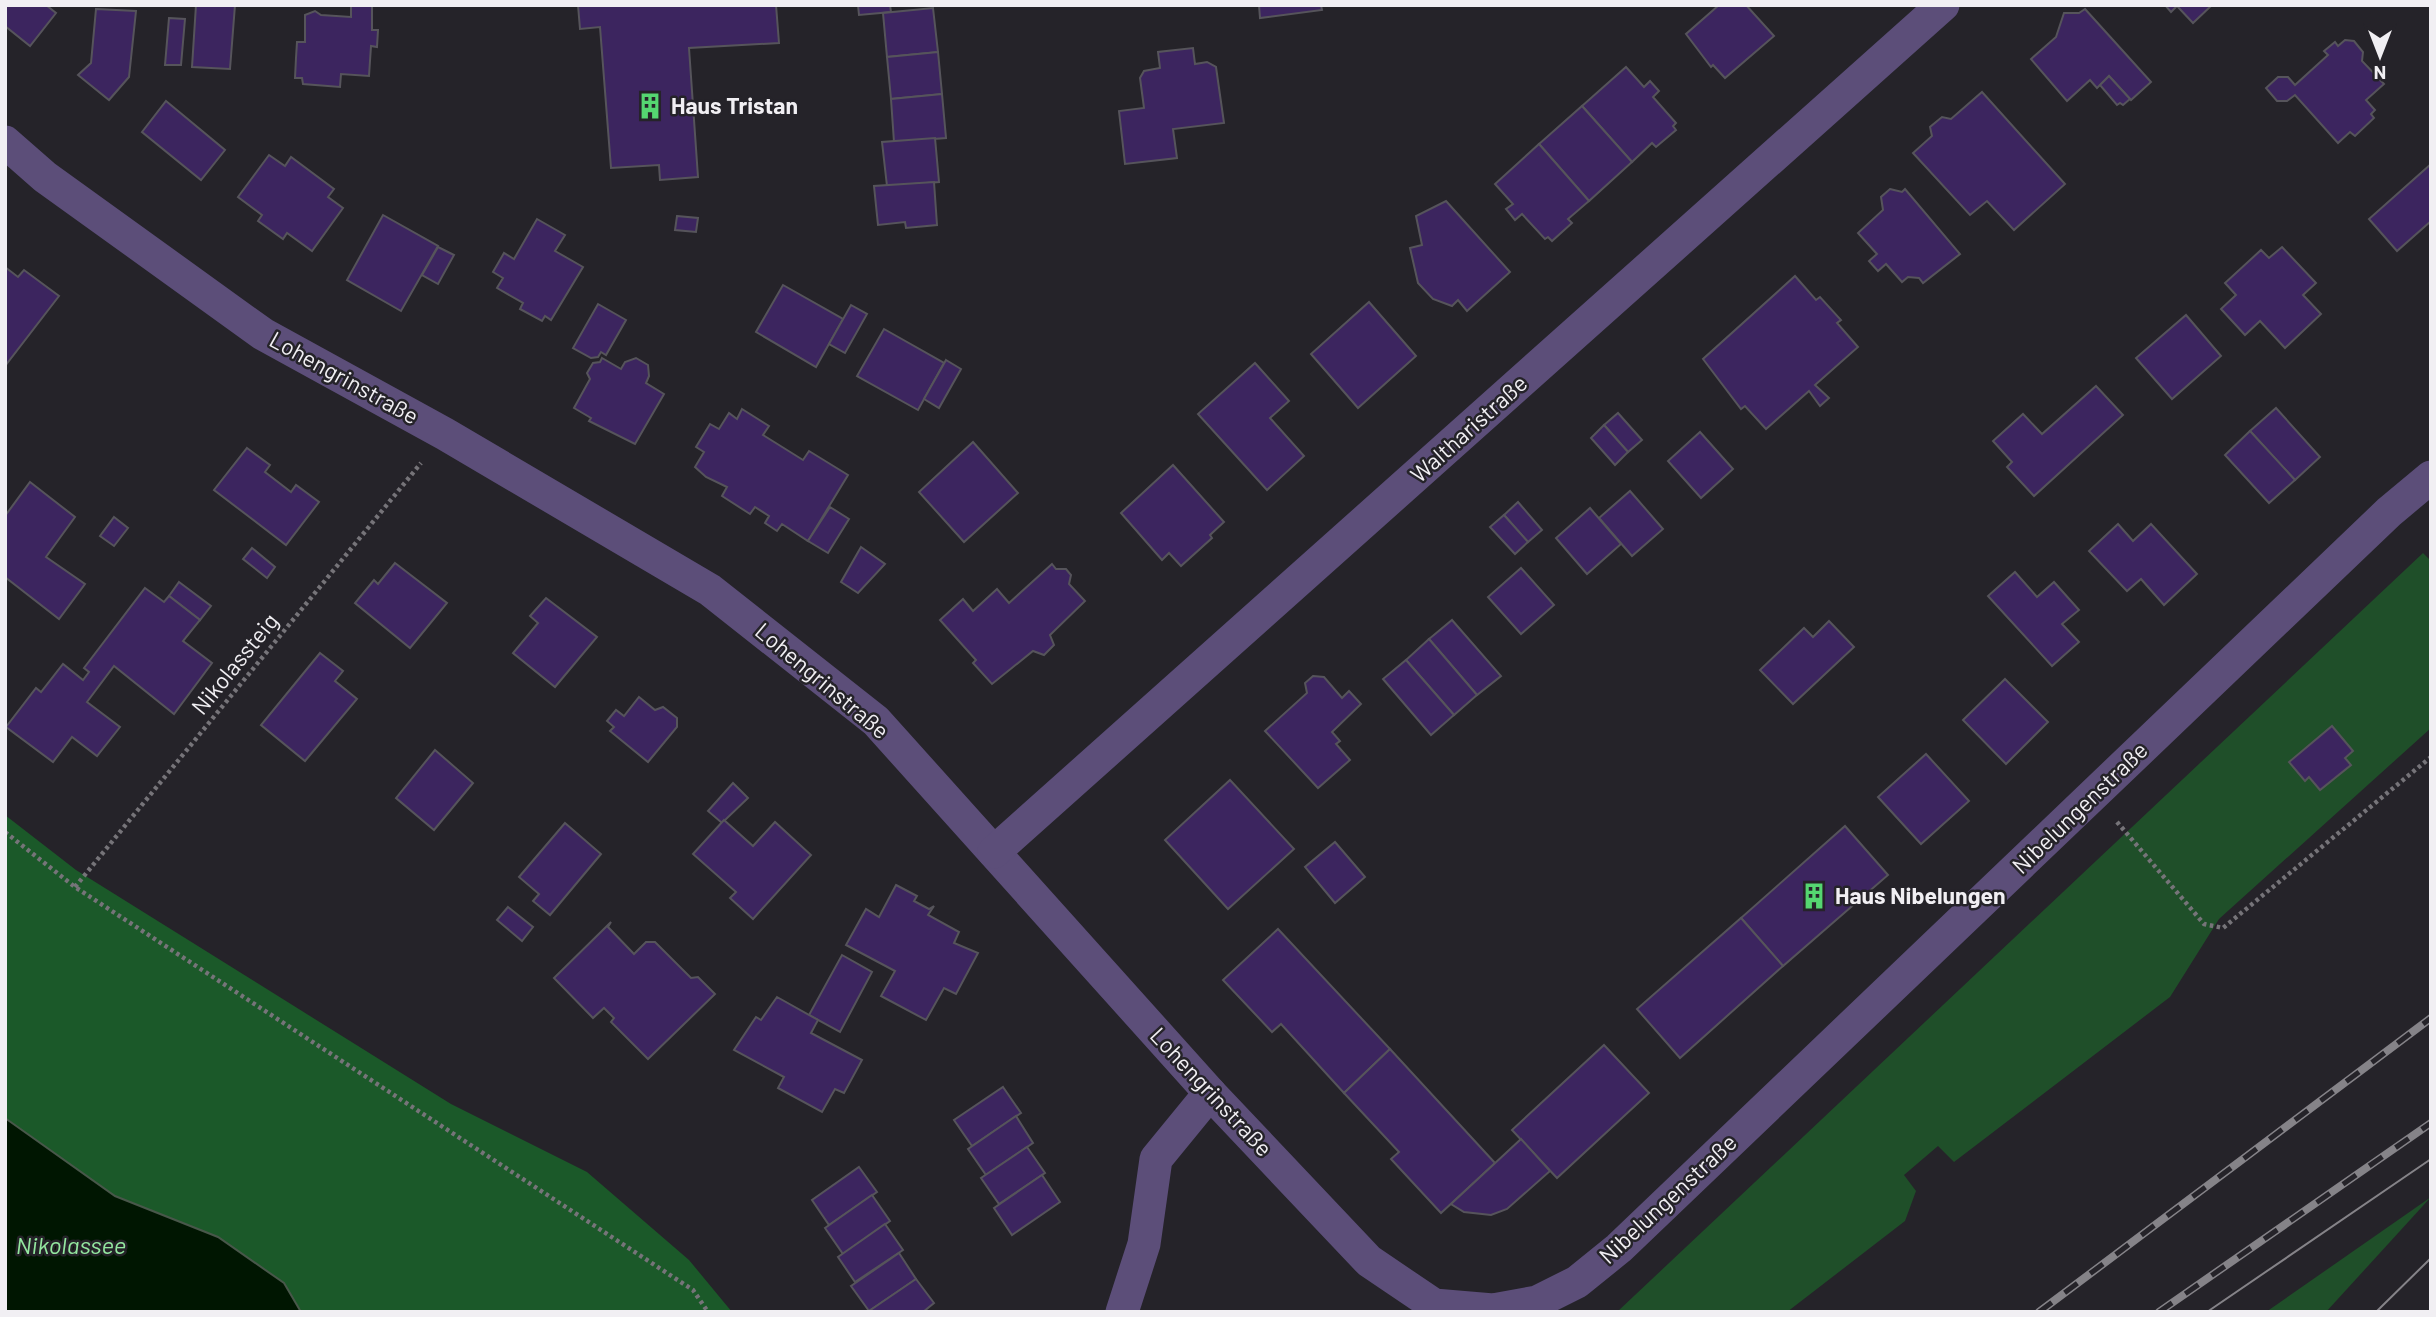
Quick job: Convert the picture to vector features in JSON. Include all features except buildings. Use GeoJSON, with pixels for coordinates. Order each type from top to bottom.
{"type":"FeatureCollection","features":[{"type":"Feature","properties":{"kind":"street","name":"Waltharistraße"},"geometry":{"type":"LineString","coordinates":[[994,852],[1943,5]]}},
{"type":"Feature","properties":{"kind":"street","name":"Lohengrinstraße"},"geometry":{"type":"LineString","coordinates":[[5,142],[44,177],[263,334],[445,434],[709,590],[876,721],[1210,1093],[1369,1261],[1434,1305],[1493,1310],[1537,1301]]}},
{"type":"Feature","properties":{"kind":"street","name":"Nibelungenstraße"},"geometry":{"type":"LineString","coordinates":[[1537,1301],[1577,1282],[1619,1248],[2389,512],[2431,477]]}},
{"type":"Feature","properties":{"kind":"street"},"geometry":{"type":"LineString","coordinates":[[1122,1312],[1144,1244],[1156,1159],[1210,1093]]}},
{"type":"Feature","properties":{"kind":"path","name":"Nikolassteig"},"geometry":{"type":"LineString","coordinates":[[75,887],[422,463]]}},
{"type":"Feature","properties":{"kind":"path"},"geometry":{"type":"LineString","coordinates":[[2093,795],[2204,924],[2223,928],[2431,757]]}},
{"type":"Feature","properties":{"kind":"path"},"geometry":{"type":"LineString","coordinates":[[5,832],[75,887],[693,1290],[708,1312]]}},
{"type":"Feature","properties":{"kind":"green space"},"geometry":{"type":"Polygon","coordinates":[[[2423,553],[2431,561],[2431,728],[2219,919],[2170,997],[1954,1162],[1938,1146],[1904,1175],[1916,1191],[1905,1221],[1787,1312],[1617,1312],[2423,553]]]}},
{"type":"Feature","properties":{"kind":"green space"},"geometry":{"type":"Polygon","coordinates":[[[5,815],[76,870],[451,1104],[587,1172],[689,1260],[732,1312],[301,1312],[284,1283],[218,1237],[115,1196],[5,1118],[5,815]]]}},
{"type":"Feature","properties":{"kind":"green space"},"geometry":{"type":"Polygon","coordinates":[[[2431,1197],[2326,1312],[2266,1312],[2431,1197]]]}},
{"type":"Feature","properties":{"kind":"water","name":"Nikolassee"},"geometry":{"type":"Polygon","coordinates":[[[5,1118],[115,1196],[218,1237],[284,1283],[301,1312],[5,1312],[5,1118]]]}},
{"type":"Feature","properties":{"kind":"tram line"},"geometry":{"type":"LineString","coordinates":[[2207,1312],[2431,1159]]}},
{"type":"Feature","properties":{"kind":"tram line"},"geometry":{"type":"LineString","coordinates":[[2376,1312],[2431,1258]]}},
{"type":"Feature","properties":{"kind":"railway"},"geometry":{"type":"LineString","coordinates":[[2039,1312],[2431,1018]]}},
{"type":"Feature","properties":{"kind":"railway"},"geometry":{"type":"LineString","coordinates":[[2159,1312],[2431,1123]]}},
{"type":"Feature","properties":{"kind":"place","name":"Haus Tristan"},"geometry":{"type":"Point","coordinates":[650,106]}},
{"type":"Feature","properties":{"kind":"place","name":"Haus Nibelungen"},"geometry":{"type":"Point","coordinates":[1814,896]}}]}
